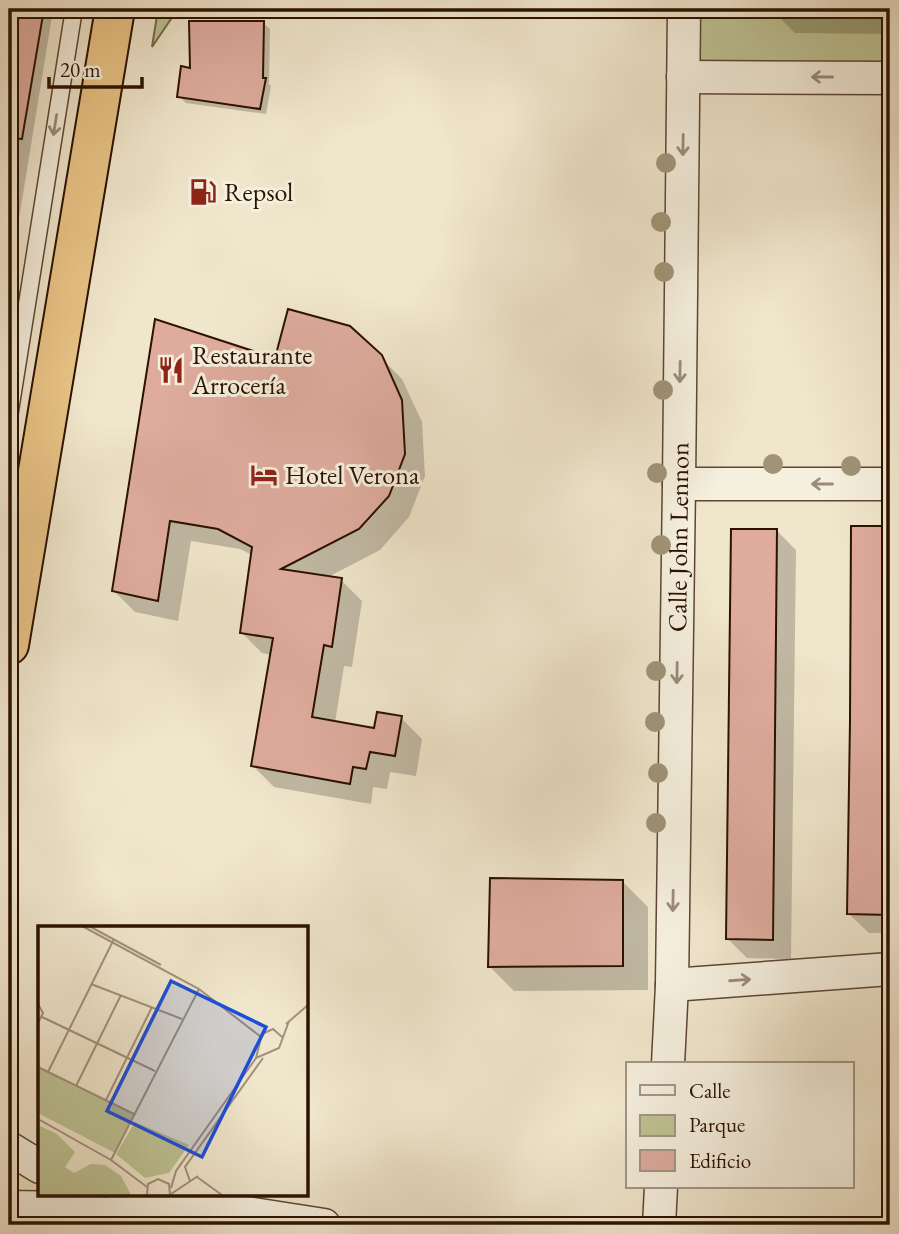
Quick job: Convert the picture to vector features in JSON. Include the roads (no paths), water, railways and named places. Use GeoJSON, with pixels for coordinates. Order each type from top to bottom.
{"type":"FeatureCollection","features":[{"type":"Feature","properties":{"kind":"highway"},"geometry":{"type":"LineString","coordinates":[[9,645],[115,9]]}},
{"type":"Feature","properties":{"kind":"street","name":"Calle John Lennon"},"geometry":{"type":"LineString","coordinates":[[668,1062],[672,985],[684,9]]}},
{"type":"Feature","properties":{"kind":"street"},"geometry":{"type":"LineString","coordinates":[[683,77],[890,78]]}},
{"type":"Feature","properties":{"kind":"street"},"geometry":{"type":"LineString","coordinates":[[679,484],[890,484]]}},
{"type":"Feature","properties":{"kind":"street"},"geometry":{"type":"LineString","coordinates":[[672,985],[890,969]]}},
{"type":"Feature","properties":{"kind":"street"},"geometry":{"type":"LineString","coordinates":[[9,1148],[38,1166]]}},
{"type":"Feature","properties":{"kind":"street"},"geometry":{"type":"LineString","coordinates":[[659,1225],[661,1188]]}},
{"type":"Feature","properties":{"kind":"street"},"geometry":{"type":"LineString","coordinates":[[136,1196],[324,1225]]}},
{"type":"Feature","properties":{"kind":"street"},"geometry":{"type":"LineString","coordinates":[[9,1207],[69,1208],[180,1225]]}},
{"type":"Feature","properties":{"kind":"lane"},"geometry":{"type":"LineString","coordinates":[[9,417],[74,9]]}},
{"type":"Feature","properties":{"kind":"place","name":"Repsol"},"geometry":{"type":"Point","coordinates":[203,192]}},
{"type":"Feature","properties":{"kind":"place","name":"Restaurante Arrocería"},"geometry":{"type":"Point","coordinates":[171,370]}},
{"type":"Feature","properties":{"kind":"place","name":"Hotel Verona"},"geometry":{"type":"Point","coordinates":[264,475]}}]}
